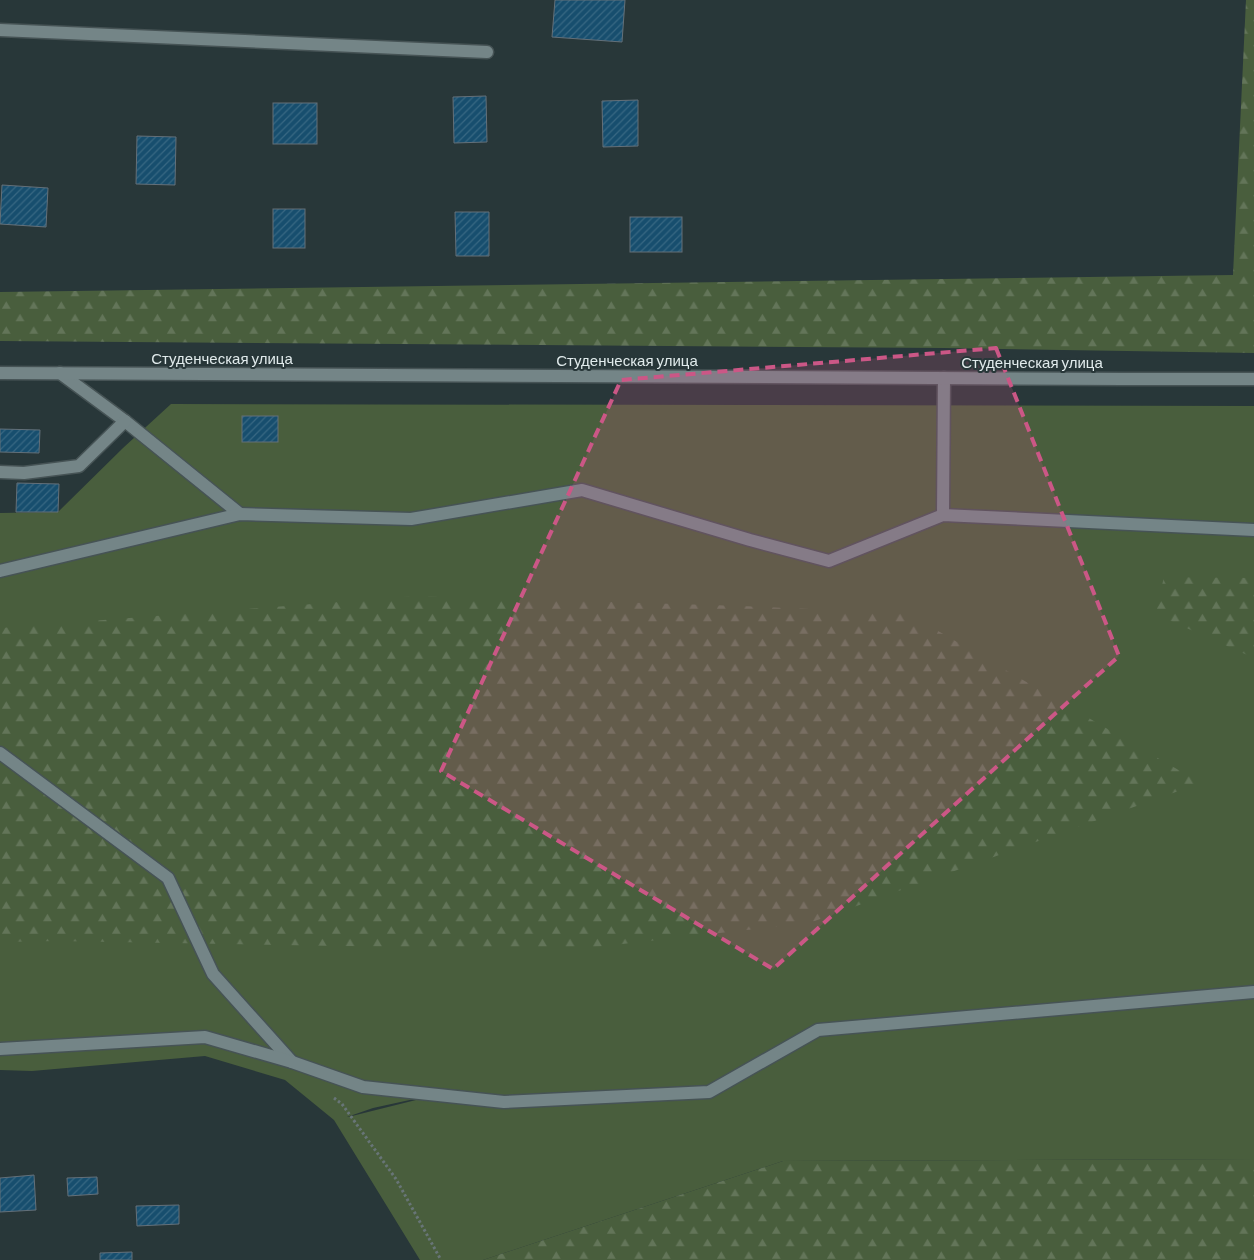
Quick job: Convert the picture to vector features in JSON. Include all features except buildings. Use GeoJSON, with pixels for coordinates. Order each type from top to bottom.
{"type":"FeatureCollection","features":[{"type":"Feature","properties":{"kind":"main road"},"geometry":{"type":"LineString","coordinates":[[0,30],[487,52]]}},
{"type":"Feature","properties":{"kind":"main road","name":"Студенческая улица"},"geometry":{"type":"LineString","coordinates":[[0,373],[1254,379]]}},
{"type":"Feature","properties":{"kind":"main road"},"geometry":{"type":"LineString","coordinates":[[60,373],[125,421],[240,514]]}},
{"type":"Feature","properties":{"kind":"main road"},"geometry":{"type":"LineString","coordinates":[[943,514],[944,378]]}},
{"type":"Feature","properties":{"kind":"main road"},"geometry":{"type":"LineString","coordinates":[[0,472],[24,473],[79,466],[125,421]]}},
{"type":"Feature","properties":{"kind":"main road"},"geometry":{"type":"LineString","coordinates":[[0,571],[240,514],[411,519],[582,490],[750,540],[829,561],[943,514],[1254,530]]}},
{"type":"Feature","properties":{"kind":"main road"},"geometry":{"type":"LineString","coordinates":[[0,753],[168,878],[213,974],[292,1062]]}},
{"type":"Feature","properties":{"kind":"main road"},"geometry":{"type":"LineString","coordinates":[[0,1049],[206,1037],[292,1062],[363,1087],[504,1102],[709,1092],[818,1030],[1254,992]]}},
{"type":"Feature","properties":{"kind":"path"},"geometry":{"type":"LineString","coordinates":[[328,1092],[342,1104],[396,1179],[441,1260]]}},
{"type":"Feature","properties":{"kind":"highlighted area"},"geometry":{"type":"Polygon","coordinates":[[[996,348],[1119,656],[773,969],[441,771],[621,380],[996,348]]]}},
{"type":"Feature","properties":{"kind":"green space"},"geometry":{"type":"Polygon","coordinates":[[[1246,0],[1254,0],[1254,353],[944,348],[0,341],[0,292],[1233,275],[1246,0]]]}},
{"type":"Feature","properties":{"kind":"green space"},"geometry":{"type":"Polygon","coordinates":[[[171,404],[1254,406],[1254,1159],[783,1161],[483,1260],[420,1260],[334,1120],[285,1080],[205,1056],[32,1071],[0,1070],[0,513],[58,512],[171,404]],[[460,1089],[373,1108],[347,1117],[460,1089]]]}},
{"type":"Feature","properties":{"kind":"green space"},"geometry":{"type":"Polygon","coordinates":[[[1164,577],[1254,578],[1254,658],[1155,614],[1164,577]]]}},
{"type":"Feature","properties":{"kind":"green space"},"geometry":{"type":"Polygon","coordinates":[[[416,596],[907,613],[1201,783],[809,923],[569,950],[58,941],[0,942],[0,628],[416,596]]]}},
{"type":"Feature","properties":{"kind":"green space"},"geometry":{"type":"Polygon","coordinates":[[[1254,1159],[1254,1260],[483,1260],[783,1161],[1254,1159]]]}}]}
